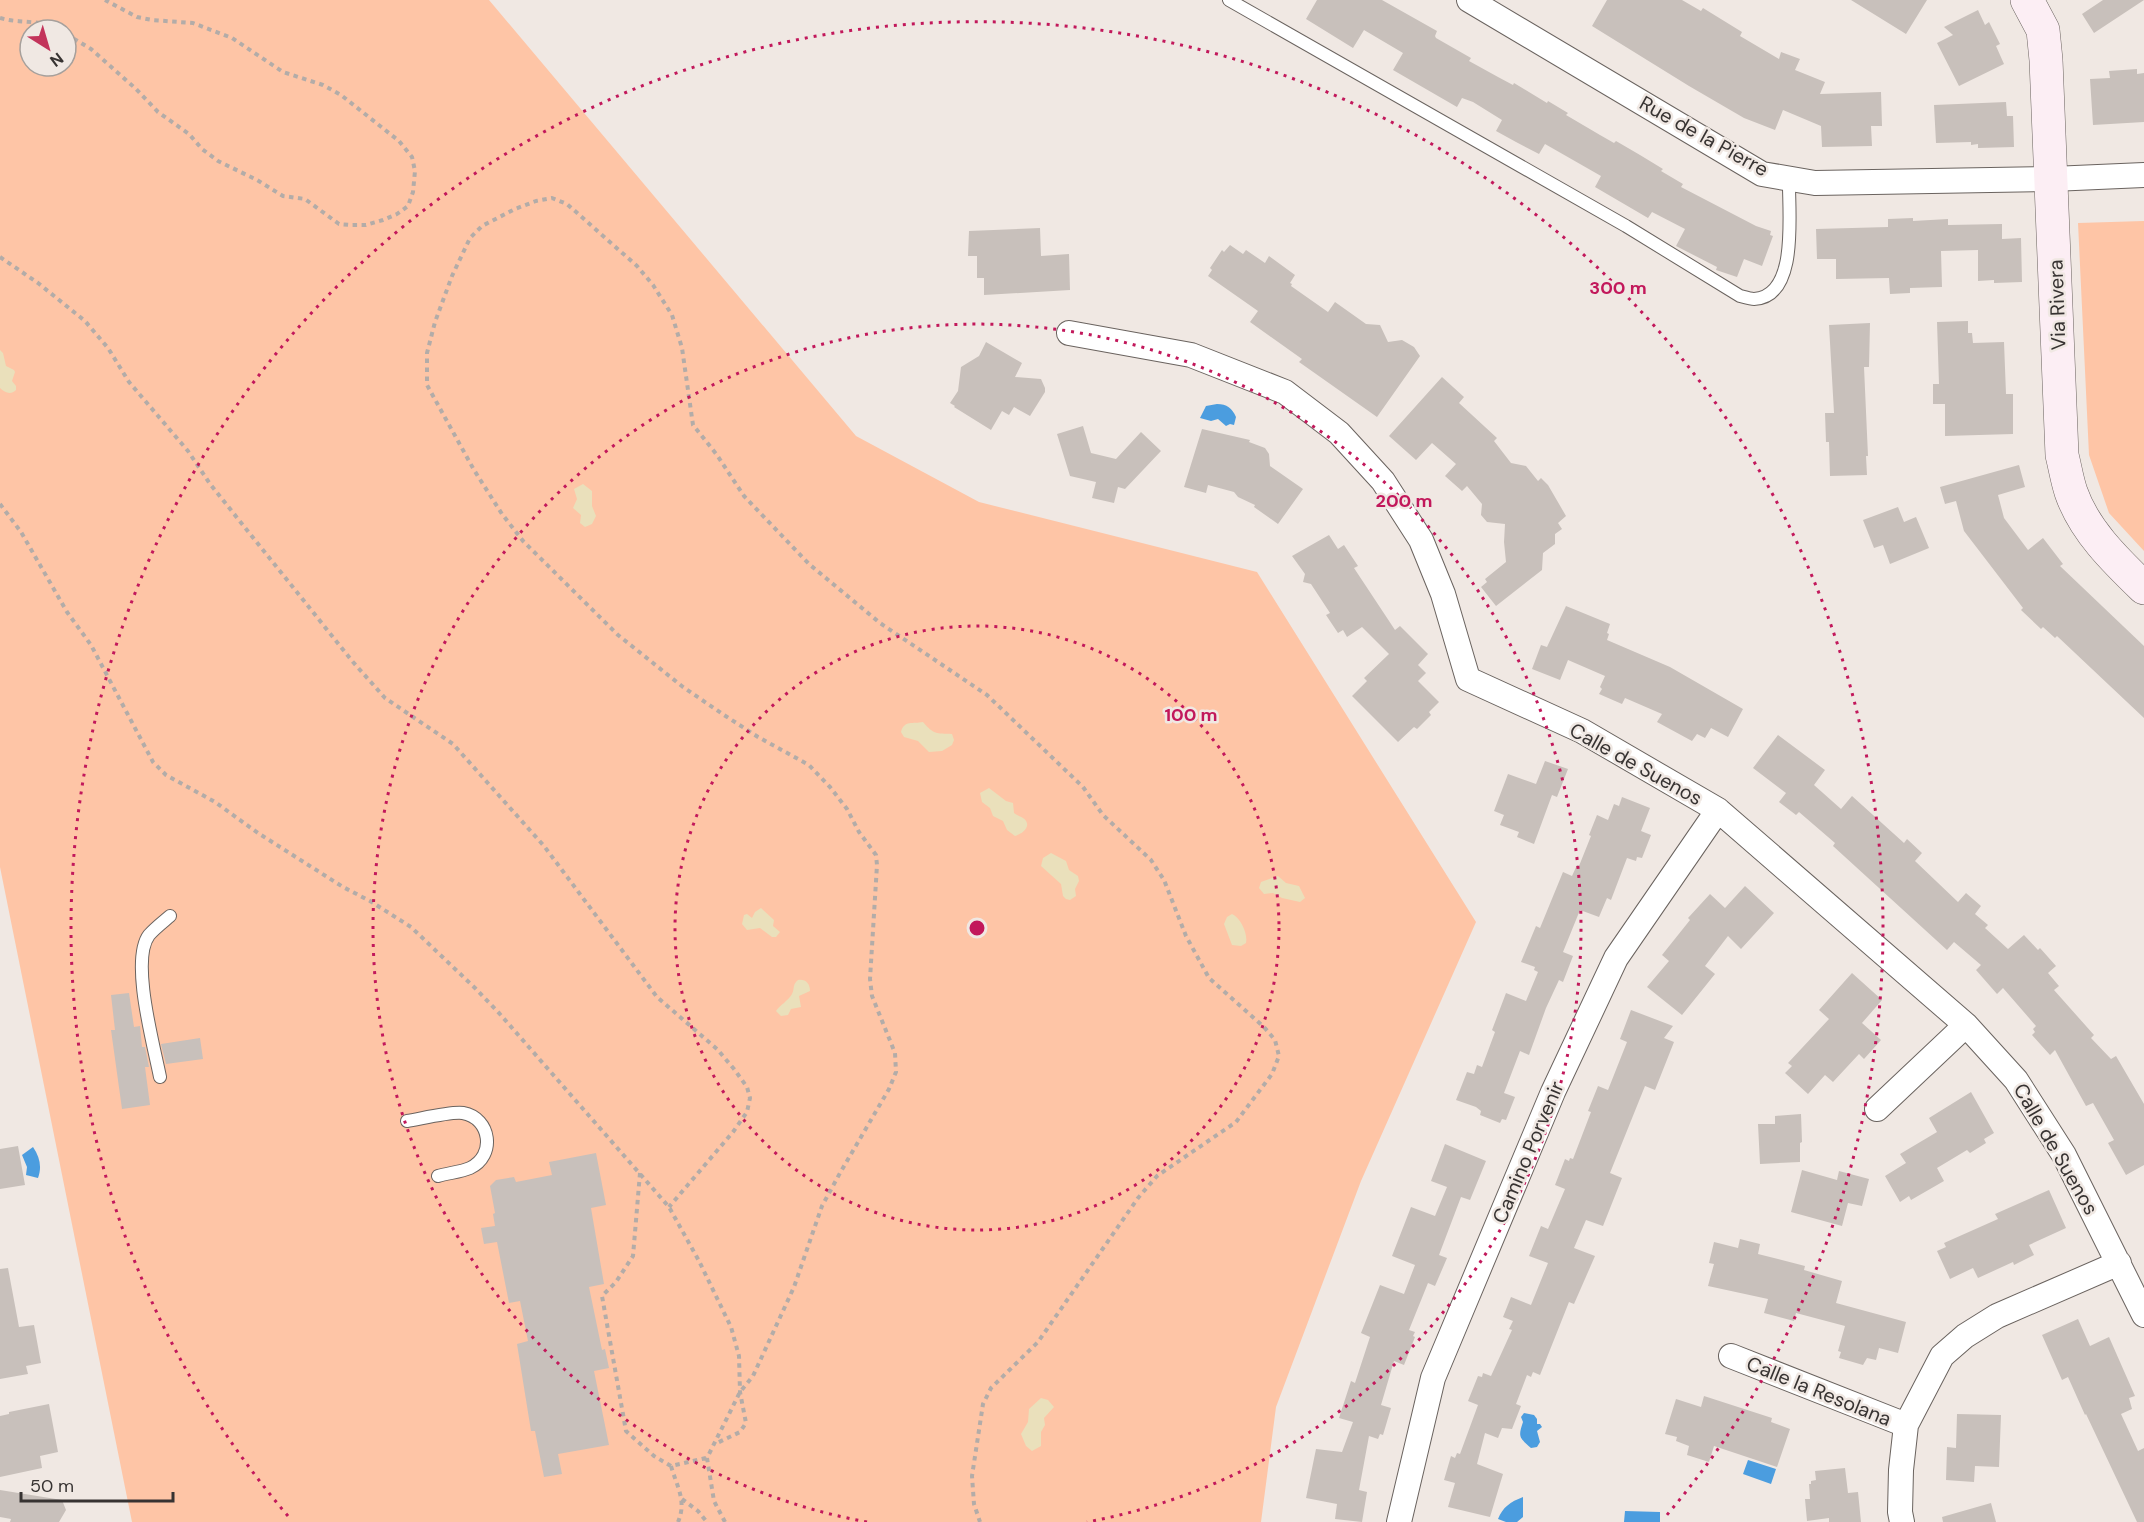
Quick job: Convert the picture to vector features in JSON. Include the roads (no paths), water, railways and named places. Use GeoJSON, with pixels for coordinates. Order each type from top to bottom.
{"type":"FeatureCollection","features":[{"type":"Feature","properties":{"kind":"street","name":"Rue de la Pierre"},"geometry":{"type":"LineString","coordinates":[[1469,0],[1762,174],[1815,183],[2144,175]]}},
{"type":"Feature","properties":{"kind":"street","name":"Via Rivera"},"geometry":{"type":"LineString","coordinates":[[2027,0],[2043,30],[2046,60],[2062,455],[2071,492],[2089,528],[2119,564],[2144,588]]}},
{"type":"Feature","properties":{"kind":"street","name":"Calle de Suenos"},"geometry":{"type":"LineString","coordinates":[[1069,333],[1191,355],[1285,392],[1338,433],[1383,481],[1421,540],[1443,594],[1468,679],[1582,731],[1718,810],[1966,1025],[2016,1080],[2064,1155],[2144,1315]]}},
{"type":"Feature","properties":{"kind":"street","name":"Camino Porvenir"},"geometry":{"type":"LineString","coordinates":[[1400,1522],[1433,1378],[1553,1092],[1616,958],[1718,810]]}},
{"type":"Feature","properties":{"kind":"street"},"geometry":{"type":"LineString","coordinates":[[1877,1108],[1966,1025]]}},
{"type":"Feature","properties":{"kind":"street"},"geometry":{"type":"LineString","coordinates":[[1902,1522],[1900,1512],[1901,1470],[1906,1425],[1942,1356],[1965,1336],[1997,1316],[2119,1263]]}},
{"type":"Feature","properties":{"kind":"street","name":"Calle la Resolana"},"geometry":{"type":"LineString","coordinates":[[1731,1356],[1906,1425]]}},
{"type":"Feature","properties":{"kind":"lane"},"geometry":{"type":"LineString","coordinates":[[1229,0],[1626,226],[1740,296],[1755,299],[1773,291],[1781,283],[1786,270],[1788,250],[1789,178]]}},
{"type":"Feature","properties":{"kind":"lane"},"geometry":{"type":"LineString","coordinates":[[160,1077],[141,976],[141,956],[148,936],[170,916]]}},
{"type":"Feature","properties":{"kind":"lane"},"geometry":{"type":"LineString","coordinates":[[407,1122],[461,1113],[472,1117],[483,1126],[488,1138],[488,1147],[482,1158],[470,1168],[438,1176]]}},
{"type":"Feature","properties":{"kind":"water"},"geometry":{"type":"Polygon","coordinates":[[[1217,404],[1229,407],[1233,411],[1236,417],[1234,425],[1226,426],[1218,419],[1211,421],[1200,418],[1206,406],[1217,404]]]}},
{"type":"Feature","properties":{"kind":"water"},"geometry":{"type":"Polygon","coordinates":[[[33,1147],[40,1162],[38,1178],[26,1175],[27,1167],[22,1155],[33,1147]]]}},
{"type":"Feature","properties":{"kind":"water"},"geometry":{"type":"Polygon","coordinates":[[[1524,1413],[1534,1415],[1537,1424],[1542,1427],[1537,1431],[1540,1442],[1537,1447],[1531,1448],[1521,1436],[1523,1422],[1521,1417],[1524,1413]]]}},
{"type":"Feature","properties":{"kind":"water"},"geometry":{"type":"Polygon","coordinates":[[[1748,1460],[1776,1469],[1771,1484],[1743,1474],[1748,1460]]]}},
{"type":"Feature","properties":{"kind":"water"},"geometry":{"type":"Polygon","coordinates":[[[1523,1497],[1523,1517],[1517,1522],[1498,1519],[1507,1505],[1523,1497]]]}},
{"type":"Feature","properties":{"kind":"water"},"geometry":{"type":"Polygon","coordinates":[[[1625,1511],[1660,1512],[1660,1522],[1624,1522],[1625,1511]]]}}]}
